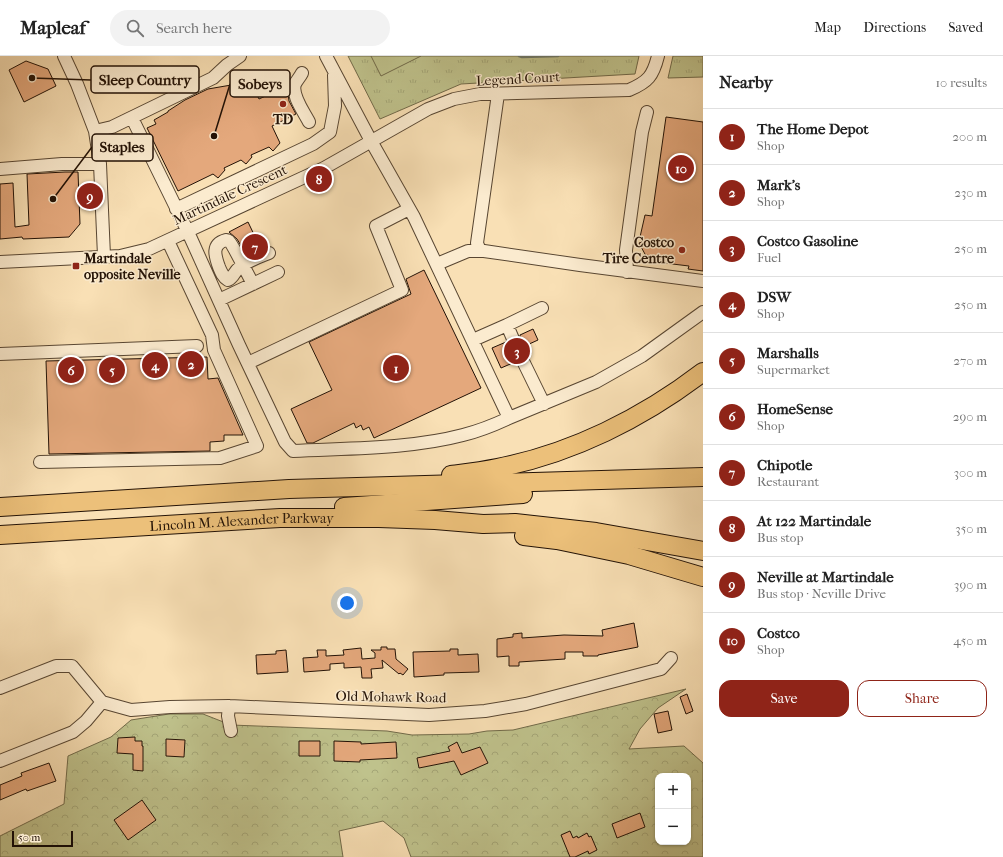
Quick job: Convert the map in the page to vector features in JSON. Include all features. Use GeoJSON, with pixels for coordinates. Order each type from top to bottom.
{"type":"FeatureCollection","features":[{"type":"Feature","properties":{"kind":"highway"},"geometry":{"type":"LineString","coordinates":[[289,490],[446,475],[496,468],[529,460],[564,450],[630,419],[684,386],[703,372]]}},
{"type":"Feature","properties":{"kind":"highway"},"geometry":{"type":"LineString","coordinates":[[289,490],[703,477]]}},
{"type":"Feature","properties":{"kind":"highway"},"geometry":{"type":"LineString","coordinates":[[280,518],[313,509],[564,491],[703,486]]}},
{"type":"Feature","properties":{"kind":"highway","name":"Lincoln M. Alexander Parkway"},"geometry":{"type":"LineString","coordinates":[[0,507],[289,490]]}},
{"type":"Feature","properties":{"kind":"highway"},"geometry":{"type":"LineString","coordinates":[[0,494],[19,494],[50,503]]}},
{"type":"Feature","properties":{"kind":"highway","name":"Lincoln M. Alexander Parkway"},"geometry":{"type":"LineString","coordinates":[[0,534],[280,518],[379,518],[435,520],[483,524]]}},
{"type":"Feature","properties":{"kind":"highway"},"geometry":{"type":"LineString","coordinates":[[483,524],[514,523],[596,532],[703,551]]}},
{"type":"Feature","properties":{"kind":"highway"},"geometry":{"type":"LineString","coordinates":[[483,524],[507,534],[557,540],[629,555],[703,577]]}},
{"type":"Feature","properties":{"kind":"street"},"geometry":{"type":"LineString","coordinates":[[64,56],[80,90],[94,131],[100,164],[104,256]]}},
{"type":"Feature","properties":{"kind":"street"},"geometry":{"type":"LineString","coordinates":[[94,131],[112,127],[213,78],[224,61],[240,56]]}},
{"type":"Feature","properties":{"kind":"street"},"geometry":{"type":"LineString","coordinates":[[326,56],[371,141],[410,209],[509,418]]}},
{"type":"Feature","properties":{"kind":"street","name":"Legend Court"},"geometry":{"type":"LineString","coordinates":[[371,141],[428,109],[454,99],[480,94],[629,90],[642,84],[654,71],[658,56]]}},
{"type":"Feature","properties":{"kind":"street"},"geometry":{"type":"LineString","coordinates":[[176,209],[313,144],[330,132],[335,106],[334,72]]}},
{"type":"Feature","properties":{"kind":"street"},"geometry":{"type":"LineString","coordinates":[[302,73],[295,85],[295,91],[309,122]]}},
{"type":"Feature","properties":{"kind":"street"},"geometry":{"type":"LineString","coordinates":[[480,251],[477,243],[498,94]]}},
{"type":"Feature","properties":{"kind":"street"},"geometry":{"type":"LineString","coordinates":[[627,272],[626,250],[642,132],[647,112]]}},
{"type":"Feature","properties":{"kind":"street"},"geometry":{"type":"LineString","coordinates":[[132,118],[188,232],[286,442],[293,451],[370,448],[445,439],[487,428],[596,382],[642,356],[703,312]]}},
{"type":"Feature","properties":{"kind":"street","name":"Martindale Crescent"},"geometry":{"type":"LineString","coordinates":[[0,262],[120,256],[149,249],[324,168],[371,141]]}},
{"type":"Feature","properties":{"kind":"street"},"geometry":{"type":"LineString","coordinates":[[0,169],[62,164],[100,164]]}},
{"type":"Feature","properties":{"kind":"street"},"geometry":{"type":"LineString","coordinates":[[248,363],[402,290],[376,226],[410,209]]}},
{"type":"Feature","properties":{"kind":"street"},"geometry":{"type":"LineString","coordinates":[[40,462],[220,458],[257,446],[214,350],[212,335],[168,241]]}},
{"type":"Feature","properties":{"kind":"street"},"geometry":{"type":"LineString","coordinates":[[437,264],[468,251],[480,251],[627,272],[703,281]]}},
{"type":"Feature","properties":{"kind":"street"},"geometry":{"type":"LineString","coordinates":[[253,284],[240,268],[269,253]]}},
{"type":"Feature","properties":{"kind":"street"},"geometry":{"type":"LineString","coordinates":[[219,300],[278,272]]}},
{"type":"Feature","properties":{"kind":"street"},"geometry":{"type":"LineString","coordinates":[[473,340],[542,308]]}},
{"type":"Feature","properties":{"kind":"street"},"geometry":{"type":"LineString","coordinates":[[507,325],[513,339]]}},
{"type":"Feature","properties":{"kind":"street"},"geometry":{"type":"LineString","coordinates":[[0,354],[198,346]]}},
{"type":"Feature","properties":{"kind":"street"},"geometry":{"type":"LineString","coordinates":[[522,359],[544,404]]}},
{"type":"Feature","properties":{"kind":"street","name":"Old Mohawk Road"},"geometry":{"type":"LineString","coordinates":[[102,702],[131,710],[170,707],[229,706],[428,715],[485,711],[526,704],[643,675],[661,669],[671,658]]}},
{"type":"Feature","properties":{"kind":"street"},"geometry":{"type":"LineString","coordinates":[[0,688],[56,666],[72,666],[102,702],[86,721],[73,732],[0,762]]}},
{"type":"Feature","properties":{"kind":"street"},"geometry":{"type":"LineString","coordinates":[[229,706],[228,716],[231,732]]}},
{"type":"Feature","properties":{"kind":"green space"},"geometry":{"type":"Polygon","coordinates":[[[348,56],[639,56],[635,74],[461,84],[380,119],[348,56]]]}},
{"type":"Feature","properties":{"kind":"green space"},"geometry":{"type":"Polygon","coordinates":[[[371,56],[421,56],[381,76],[371,56]]]}},
{"type":"Feature","properties":{"kind":"green space"},"geometry":{"type":"Polygon","coordinates":[[[673,56],[703,56],[703,77],[668,78],[673,56]]]}},
{"type":"Feature","properties":{"kind":"green space"},"geometry":{"type":"Polygon","coordinates":[[[686,689],[658,708],[640,729],[629,749],[684,746],[703,763],[703,857],[411,857],[404,838],[383,821],[339,831],[343,857],[0,857],[0,836],[64,804],[68,756],[111,737],[131,720],[169,714],[203,714],[231,725],[387,731],[412,735],[469,734],[487,731],[513,730],[686,689]]]}},
{"type":"Feature","properties":{"kind":"building"},"geometry":{"type":"Polygon","coordinates":[[[26,61],[48,69],[56,86],[24,102],[9,70],[26,61]]]}},
{"type":"Feature","properties":{"kind":"building"},"geometry":{"type":"Polygon","coordinates":[[[249,79],[259,99],[270,94],[272,91],[274,92],[287,87],[289,101],[296,114],[272,126],[280,143],[273,151],[269,147],[251,155],[252,157],[246,164],[241,160],[224,168],[225,170],[218,178],[213,174],[178,191],[147,128],[156,124],[154,120],[185,100],[208,89],[237,84],[249,79]]]}},
{"type":"Feature","properties":{"kind":"building"},"geometry":{"type":"Polygon","coordinates":[[[666,117],[703,122],[703,271],[688,269],[689,266],[656,262],[657,258],[650,257],[648,255],[646,256],[639,243],[642,242],[640,237],[645,215],[652,216],[666,117]]]}},
{"type":"Feature","properties":{"kind":"building"},"geometry":{"type":"Polygon","coordinates":[[[78,172],[80,224],[69,237],[23,239],[22,237],[0,239],[0,184],[13,183],[15,227],[29,225],[27,174],[78,172]]]}},
{"type":"Feature","properties":{"kind":"building"},"geometry":{"type":"Polygon","coordinates":[[[248,222],[260,247],[246,254],[237,239],[229,232],[248,222]]]}},
{"type":"Feature","properties":{"kind":"building"},"geometry":{"type":"Polygon","coordinates":[[[424,270],[481,388],[374,438],[369,427],[363,430],[361,425],[356,428],[354,423],[313,443],[307,443],[291,409],[332,390],[309,342],[411,294],[406,279],[424,270]]]}},
{"type":"Feature","properties":{"kind":"building"},"geometry":{"type":"Polygon","coordinates":[[[533,329],[538,340],[527,345],[531,354],[529,356],[526,353],[519,352],[516,355],[515,362],[501,368],[492,348],[506,342],[512,346],[516,346],[520,340],[520,335],[533,329]]]}},
{"type":"Feature","properties":{"kind":"building"},"geometry":{"type":"Polygon","coordinates":[[[207,357],[208,379],[218,378],[243,435],[224,435],[224,441],[210,442],[210,451],[49,454],[46,361],[207,357]]]}},
{"type":"Feature","properties":{"kind":"building"},"geometry":{"type":"Polygon","coordinates":[[[634,623],[638,647],[598,656],[583,656],[583,652],[565,652],[565,659],[519,662],[519,666],[509,666],[509,656],[497,657],[497,639],[513,637],[513,634],[522,633],[522,638],[564,635],[603,636],[602,630],[634,623]]]}},
{"type":"Feature","properties":{"kind":"building"},"geometry":{"type":"Polygon","coordinates":[[[381,647],[395,649],[396,659],[408,669],[403,675],[400,673],[399,674],[382,660],[383,668],[371,669],[372,678],[362,678],[361,667],[344,668],[344,663],[330,664],[330,670],[304,672],[303,658],[318,657],[317,650],[326,650],[326,656],[344,655],[343,650],[361,648],[362,659],[375,658],[375,653],[371,650],[381,650],[381,647]]]}},
{"type":"Feature","properties":{"kind":"building"},"geometry":{"type":"Polygon","coordinates":[[[450,649],[458,649],[458,655],[478,654],[479,672],[444,673],[444,675],[414,677],[413,652],[450,651],[450,649]]]}},
{"type":"Feature","properties":{"kind":"building"},"geometry":{"type":"Polygon","coordinates":[[[286,650],[288,672],[257,674],[256,655],[276,654],[276,651],[286,650]]]}},
{"type":"Feature","properties":{"kind":"building"},"geometry":{"type":"Polygon","coordinates":[[[687,694],[693,711],[686,714],[680,697],[687,694]]]}},
{"type":"Feature","properties":{"kind":"building"},"geometry":{"type":"Polygon","coordinates":[[[668,711],[672,730],[658,733],[654,714],[668,711]]]}},
{"type":"Feature","properties":{"kind":"building"},"geometry":{"type":"Polygon","coordinates":[[[135,737],[135,741],[142,741],[143,771],[133,770],[133,754],[117,753],[118,738],[135,737]]]}},
{"type":"Feature","properties":{"kind":"building"},"geometry":{"type":"Polygon","coordinates":[[[166,739],[185,740],[184,757],[166,756],[166,739]]]}},
{"type":"Feature","properties":{"kind":"building"},"geometry":{"type":"Polygon","coordinates":[[[299,741],[320,741],[320,756],[299,756],[299,741]]]}},
{"type":"Feature","properties":{"kind":"building"},"geometry":{"type":"Polygon","coordinates":[[[334,741],[361,742],[361,744],[396,742],[397,758],[360,760],[360,762],[334,761],[334,741]]]}},
{"type":"Feature","properties":{"kind":"building"},"geometry":{"type":"Polygon","coordinates":[[[457,742],[462,753],[480,747],[488,763],[461,775],[454,761],[419,768],[417,758],[450,751],[448,747],[457,742]]]}},
{"type":"Feature","properties":{"kind":"building"},"geometry":{"type":"Polygon","coordinates":[[[49,763],[56,781],[27,791],[26,789],[0,800],[0,785],[22,776],[21,773],[49,763]]]}},
{"type":"Feature","properties":{"kind":"building"},"geometry":{"type":"Polygon","coordinates":[[[142,800],[156,820],[128,840],[114,820],[142,800]]]}},
{"type":"Feature","properties":{"kind":"building"},"geometry":{"type":"Polygon","coordinates":[[[640,813],[645,827],[617,838],[612,824],[640,813]]]}},
{"type":"Feature","properties":{"kind":"building"},"geometry":{"type":"Polygon","coordinates":[[[570,831],[573,838],[577,836],[578,838],[587,833],[589,837],[591,836],[597,850],[589,854],[588,851],[575,857],[570,857],[561,835],[570,831]]]}},
{"type":"Feature","properties":{"kind":"waterway"},"geometry":{"type":"LineString","coordinates":[[519,56],[558,56]]}},
{"type":"Feature","properties":{"kind":"tunnel"},"geometry":{"type":"LineString","coordinates":[[513,339],[522,359]]}},
{"type":"Feature","properties":{"kind":"place","name":"Sleep Country"},"geometry":{"type":"Point","coordinates":[32,78]}},
{"type":"Feature","properties":{"kind":"place","name":"TD"},"geometry":{"type":"Point","coordinates":[283,104]}},
{"type":"Feature","properties":{"kind":"place","name":"Sobeys"},"geometry":{"type":"Point","coordinates":[214,136]}},
{"type":"Feature","properties":{"kind":"place","name":"Costco"},"geometry":{"type":"Point","coordinates":[681,168]}},
{"type":"Feature","properties":{"kind":"place","name":"At 122 Martindale"},"geometry":{"type":"Point","coordinates":[319,179]}},
{"type":"Feature","properties":{"kind":"place","name":"Neville at Martindale"},"geometry":{"type":"Point","coordinates":[90,196]}},
{"type":"Feature","properties":{"kind":"place","name":"Staples"},"geometry":{"type":"Point","coordinates":[53,199]}},
{"type":"Feature","properties":{"kind":"place","name":"Chipotle"},"geometry":{"type":"Point","coordinates":[255,247]}},
{"type":"Feature","properties":{"kind":"place","name":"Costco Tire Centre"},"geometry":{"type":"Point","coordinates":[682,250]}},
{"type":"Feature","properties":{"kind":"place","name":"Martindale opposite Neville"},"geometry":{"type":"Point","coordinates":[76,266]}},
{"type":"Feature","properties":{"kind":"place","name":"Costco Gasoline"},"geometry":{"type":"Point","coordinates":[517,351]}},
{"type":"Feature","properties":{"kind":"place","name":"Mark's"},"geometry":{"type":"Point","coordinates":[191,364]}},
{"type":"Feature","properties":{"kind":"place","name":"DSW"},"geometry":{"type":"Point","coordinates":[155,365]}},
{"type":"Feature","properties":{"kind":"place","name":"The Home Depot"},"geometry":{"type":"Point","coordinates":[396,368]}},
{"type":"Feature","properties":{"kind":"place","name":"HomeSense"},"geometry":{"type":"Point","coordinates":[71,370]}},
{"type":"Feature","properties":{"kind":"place","name":"Marshalls"},"geometry":{"type":"Point","coordinates":[112,370]}}]}
